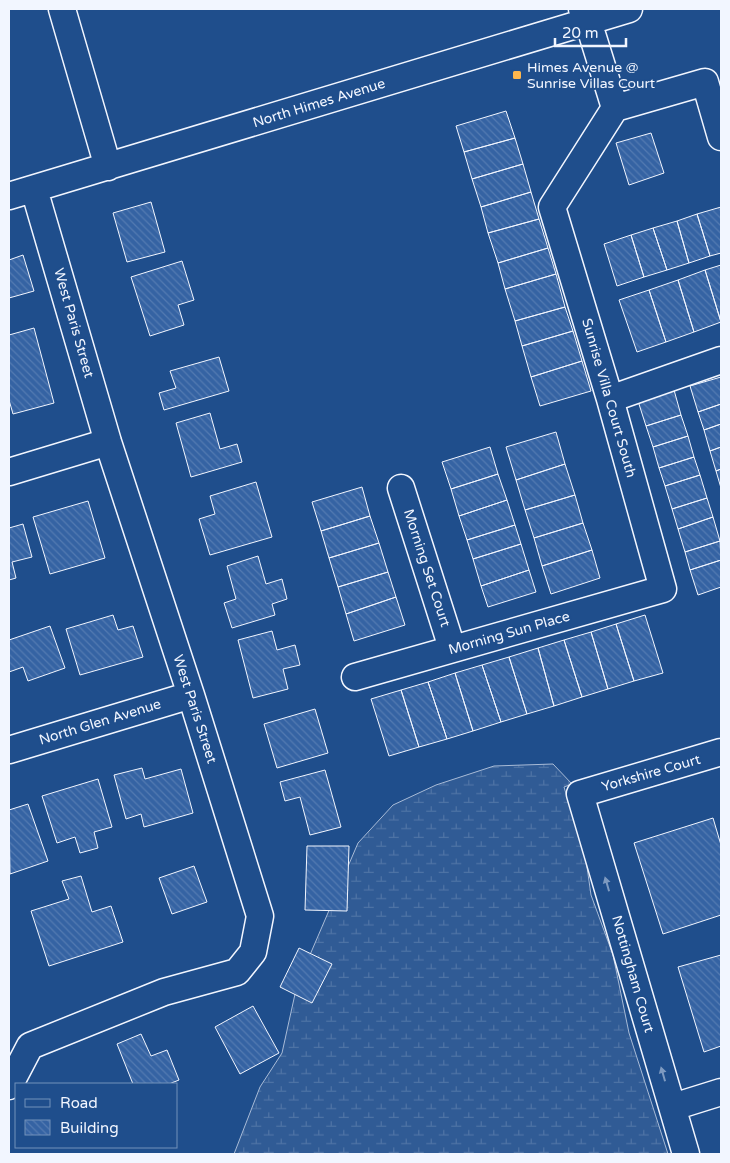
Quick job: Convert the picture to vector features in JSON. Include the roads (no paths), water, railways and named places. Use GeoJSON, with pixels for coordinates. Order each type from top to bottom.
{"type":"FeatureCollection","features":[{"type":"Feature","properties":{"kind":"street"},"geometry":{"type":"LineString","coordinates":[[62,9],[108,167]]}},
{"type":"Feature","properties":{"kind":"street","name":"North Himes Avenue"},"geometry":{"type":"LineString","coordinates":[[9,196],[108,167],[585,15],[629,9]]}},
{"type":"Feature","properties":{"kind":"street"},"geometry":{"type":"LineString","coordinates":[[585,15],[615,108],[705,82],[721,136]]}},
{"type":"Feature","properties":{"kind":"street","name":"Sunrise Villa Court South"},"geometry":{"type":"LineString","coordinates":[[615,108],[552,207],[610,399],[663,589]]}},
{"type":"Feature","properties":{"kind":"street","name":"West Paris Street"},"geometry":{"type":"LineString","coordinates":[[9,1086],[30,1046],[164,992],[237,972],[253,952],[260,916],[191,695],[108,442],[34,189]]}},
{"type":"Feature","properties":{"kind":"street"},"geometry":{"type":"LineString","coordinates":[[610,399],[721,360]]}},
{"type":"Feature","properties":{"kind":"street"},"geometry":{"type":"LineString","coordinates":[[9,472],[108,442]]}},
{"type":"Feature","properties":{"kind":"street","name":"Morning Set Court"},"geometry":{"type":"LineString","coordinates":[[401,488],[452,648]]}},
{"type":"Feature","properties":{"kind":"street","name":"Morning Sun Place"},"geometry":{"type":"LineString","coordinates":[[355,677],[663,589]]}},
{"type":"Feature","properties":{"kind":"street","name":"North Glen Avenue"},"geometry":{"type":"LineString","coordinates":[[9,750],[191,695]]}},
{"type":"Feature","properties":{"kind":"street","name":"Yorkshire Court"},"geometry":{"type":"LineString","coordinates":[[580,794],[721,752]]}},
{"type":"Feature","properties":{"kind":"street","name":"Nottingham Court"},"geometry":{"type":"LineString","coordinates":[[580,794],[686,1154]]}},
{"type":"Feature","properties":{"kind":"street"},"geometry":{"type":"LineString","coordinates":[[672,1107],[721,1092]]}},
{"type":"Feature","properties":{"kind":"place","name":"Himes Avenue @ Sunrise Villas Court"},"geometry":{"type":"Point","coordinates":[517,75]}}]}
